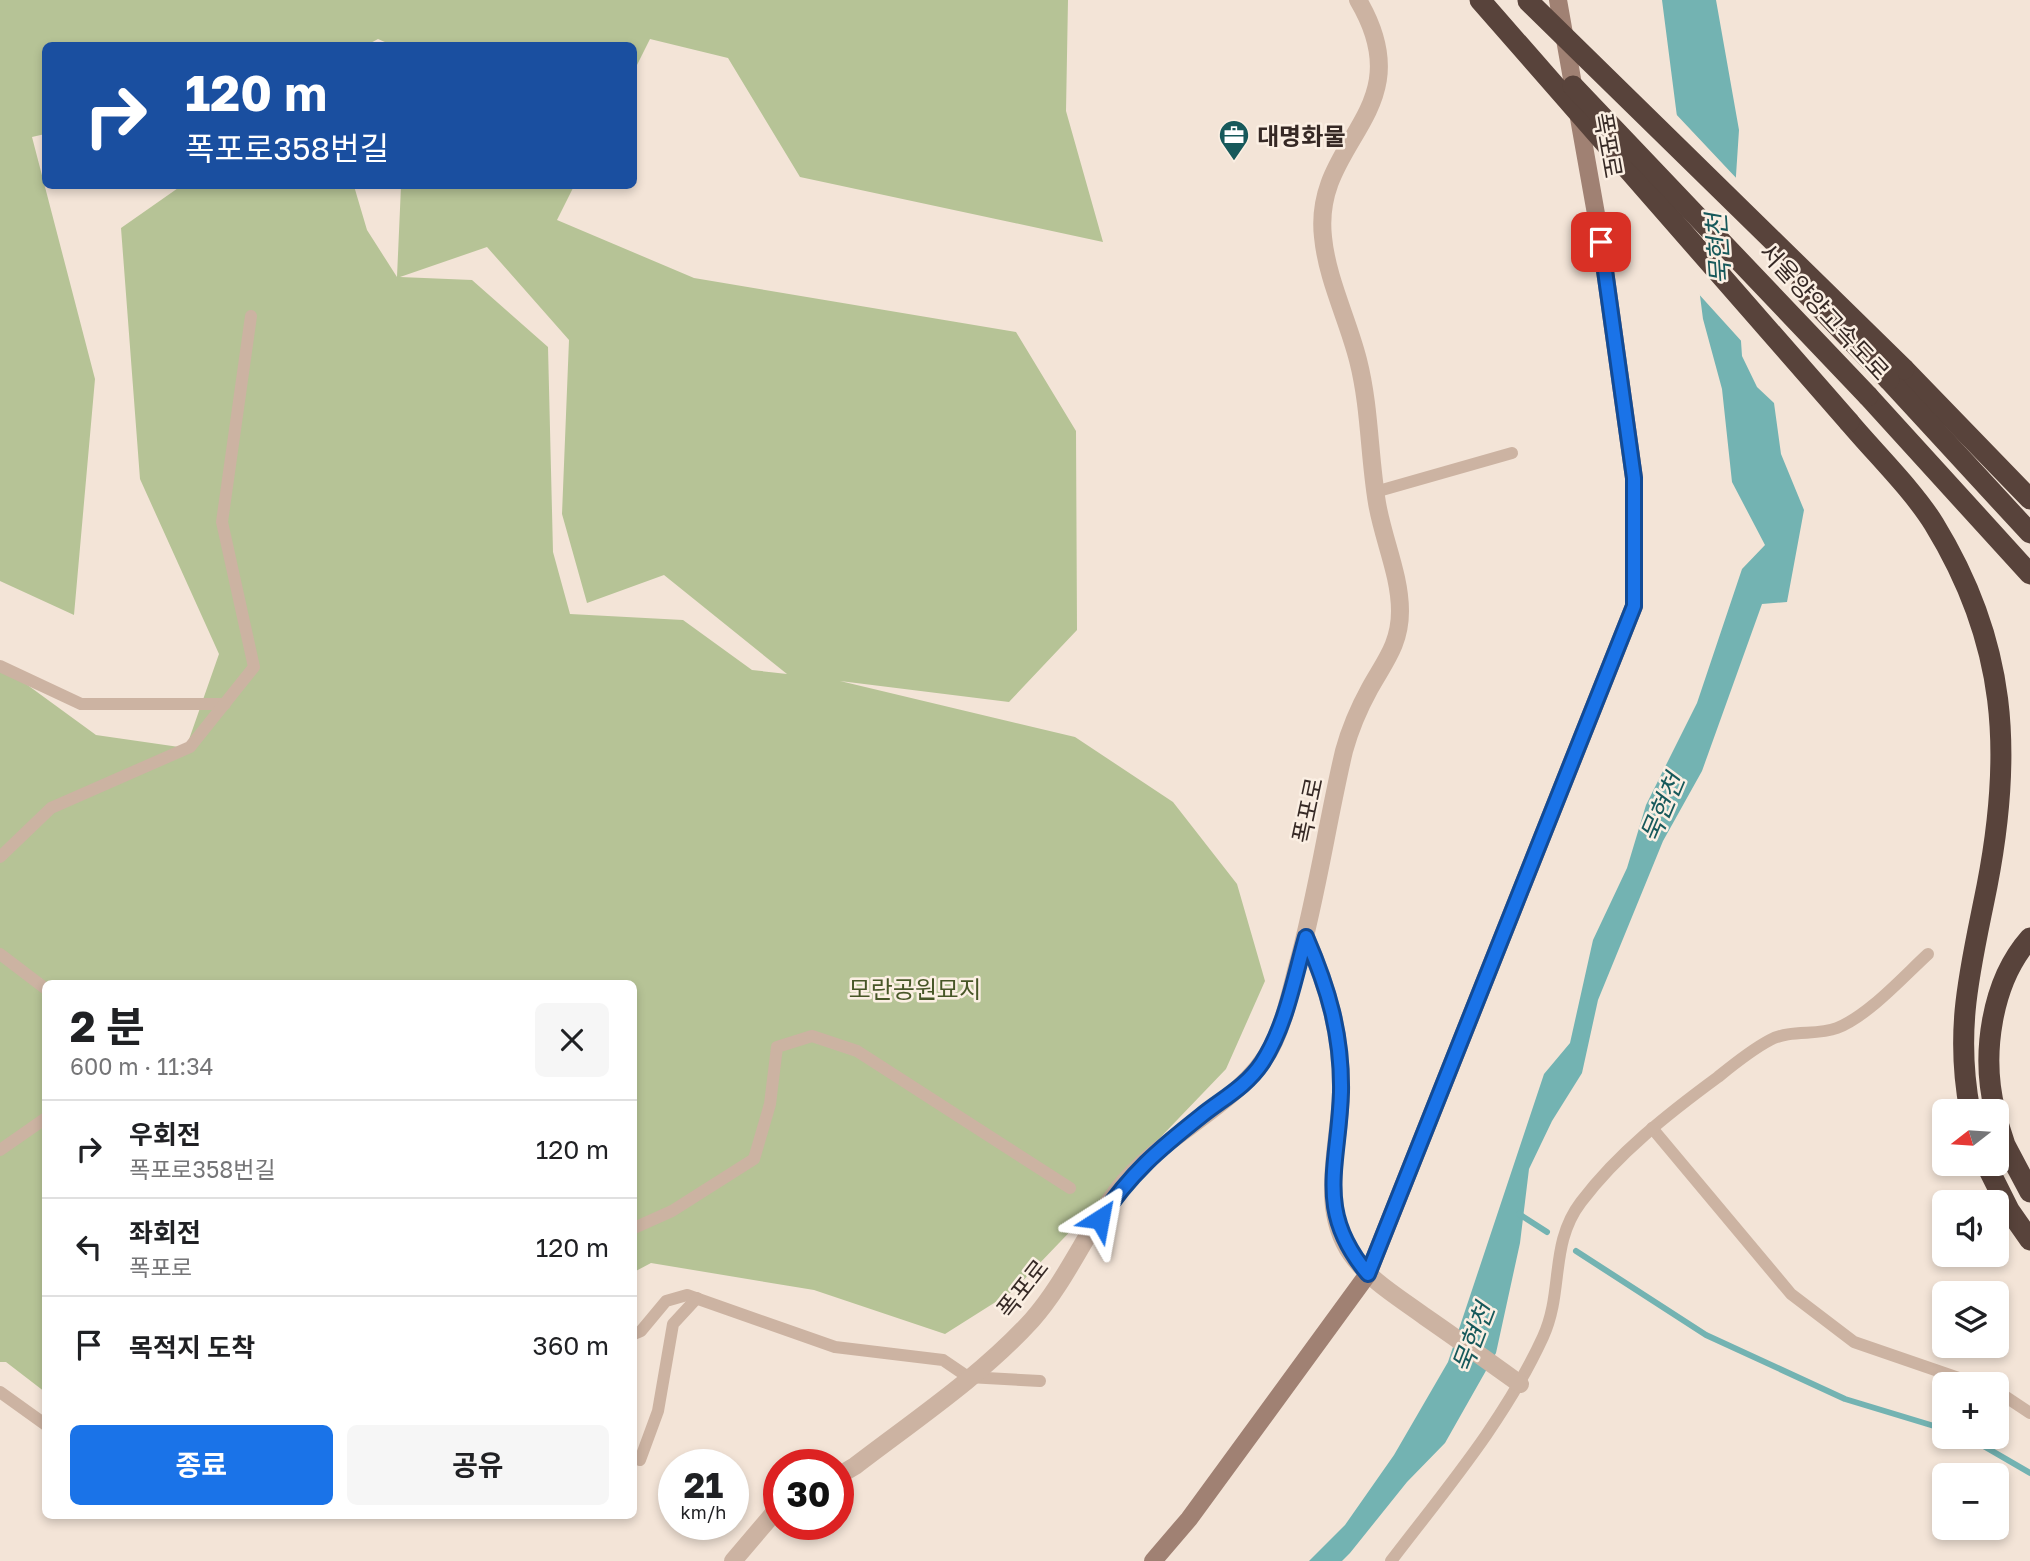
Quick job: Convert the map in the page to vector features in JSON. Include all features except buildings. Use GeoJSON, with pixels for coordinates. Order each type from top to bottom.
{"type":"FeatureCollection","features":[{"type":"Feature","properties":{"kind":"highway"},"geometry":{"type":"LineString","coordinates":[[1480,0],[1849,422],[1933,522],[1973,601],[1990,648],[1999,691],[2003,740],[1999,815],[1966,985],[1962,1022],[1969,1099]]}},
{"type":"Feature","properties":{"kind":"highway","name":"서울양양고속도로"},"geometry":{"type":"LineString","coordinates":[[1488,0],[1674,189],[2030,574]]}},
{"type":"Feature","properties":{"kind":"highway","name":"서울양양고속도로"},"geometry":{"type":"LineString","coordinates":[[1527,0],[1897,374],[2030,533]]}},
{"type":"Feature","properties":{"kind":"highway"},"geometry":{"type":"LineString","coordinates":[[1897,374],[2030,499]]}},
{"type":"Feature","properties":{"kind":"highway"},"geometry":{"type":"LineString","coordinates":[[1994,1099],[1989,1059],[1993,1016],[2007,974],[2030,938]]}},
{"type":"Feature","properties":{"kind":"highway"},"geometry":{"type":"LineString","coordinates":[[2009,1153],[2030,1192]]}},
{"type":"Feature","properties":{"kind":"highway"},"geometry":{"type":"LineString","coordinates":[[1992,1176],[2009,1210],[2030,1240]]}},
{"type":"Feature","properties":{"kind":"main road","name":"폭포로"},"geometry":{"type":"LineString","coordinates":[[1153,1561],[1189,1519],[1368,1274],[1634,606],[1634,478],[1601,242],[1559,0]]}},
{"type":"Feature","properties":{"kind":"street","name":"폭포로"},"geometry":{"type":"LineString","coordinates":[[854,1467],[998,1354],[1040,1309],[1125,1181],[1155,1152],[1239,1089],[1260,1066],[1283,1015],[1306,937],[1345,747],[1356,715],[1396,645],[1399,631],[1400,599],[1376,492],[1370,424],[1361,371],[1323,238],[1326,193],[1373,103],[1379,85],[1380,53],[1362,3]]}},
{"type":"Feature","properties":{"kind":"street"},"geometry":{"type":"LineString","coordinates":[[1306,937],[1334,1009],[1341,1091],[1333,1177],[1336,1221],[1350,1252],[1368,1274],[1393,1294],[1520,1384]]}},
{"type":"Feature","properties":{"kind":"street"},"geometry":{"type":"LineString","coordinates":[[733,1561],[763,1526]]}},
{"type":"Feature","properties":{"kind":"lane"},"geometry":{"type":"LineString","coordinates":[[0,857],[51,808],[190,747],[254,667],[222,522],[251,316]]}},
{"type":"Feature","properties":{"kind":"lane"},"geometry":{"type":"LineString","coordinates":[[1376,492],[1512,453]]}},
{"type":"Feature","properties":{"kind":"lane"},"geometry":{"type":"LineString","coordinates":[[0,666],[81,704],[225,704]]}},
{"type":"Feature","properties":{"kind":"lane"},"geometry":{"type":"LineString","coordinates":[[0,954],[42,986]]}},
{"type":"Feature","properties":{"kind":"lane"},"geometry":{"type":"LineString","coordinates":[[1391,1561],[1492,1427],[1520,1384],[1552,1317],[1564,1228],[1581,1201],[1652,1128],[1771,1039],[1799,1031],[1836,1028],[1869,1007],[1928,954]]}},
{"type":"Feature","properties":{"kind":"lane"},"geometry":{"type":"LineString","coordinates":[[637,1227],[672,1212],[754,1160],[770,1104],[777,1047],[812,1036],[857,1051],[1070,1188]]}},
{"type":"Feature","properties":{"kind":"lane"},"geometry":{"type":"LineString","coordinates":[[0,1150],[42,1121]]}},
{"type":"Feature","properties":{"kind":"lane"},"geometry":{"type":"LineString","coordinates":[[1652,1128],[1791,1294],[1854,1342],[1941,1372]]}},
{"type":"Feature","properties":{"kind":"lane"},"geometry":{"type":"LineString","coordinates":[[637,1333],[666,1301],[687,1295],[835,1347],[943,1360],[968,1377],[1040,1381]]}},
{"type":"Feature","properties":{"kind":"lane"},"geometry":{"type":"LineString","coordinates":[[640,1460],[658,1411],[673,1324],[698,1298]]}},
{"type":"Feature","properties":{"kind":"lane"},"geometry":{"type":"LineString","coordinates":[[0,1392],[42,1422]]}},
{"type":"Feature","properties":{"kind":"lane"},"geometry":{"type":"LineString","coordinates":[[2009,1399],[2030,1412]]}},
{"type":"Feature","properties":{"kind":"green space"},"geometry":{"type":"Polygon","coordinates":[[[0,0],[1068,0],[1066,111],[1103,242],[800,177],[728,58],[650,39],[637,65],[637,42],[385,42],[378,39],[372,42],[42,42],[42,135],[32,137],[42,175],[42,189],[46,189],[95,379],[74,615],[0,581],[0,0]]]}},
{"type":"Feature","properties":{"kind":"green space","name":"모란공원묘지"},"geometry":{"type":"Polygon","coordinates":[[[177,189],[355,189],[367,230],[397,277],[401,189],[572,189],[557,220],[694,278],[1016,332],[1076,431],[1077,630],[1009,702],[840,681],[1075,737],[1173,802],[1237,884],[1265,981],[1226,1069],[1013,1291],[945,1334],[814,1290],[651,1263],[637,1270],[637,980],[42,980],[42,1390],[6,1362],[0,1362],[0,665],[96,735],[186,748],[219,654],[140,479],[121,228],[177,189]],[[487,247],[400,277],[472,280],[548,347],[553,552],[570,614],[683,620],[752,670],[787,674],[664,575],[587,603],[562,514],[569,340],[487,247]]]}},
{"type":"Feature","properties":{"kind":"water","name":"묵현천"},"geometry":{"type":"Polygon","coordinates":[[[1662,0],[1716,0],[1739,130],[1733,221],[1742,356],[1757,387],[1774,403],[1781,454],[1804,510],[1787,602],[1762,604],[1702,771],[1663,841],[1598,1000],[1582,1073],[1552,1121],[1529,1169],[1520,1243],[1496,1353],[1445,1443],[1407,1482],[1350,1553],[1342,1561],[1309,1561],[1345,1525],[1394,1455],[1448,1362],[1544,1074],[1570,1043],[1593,940],[1627,868],[1646,805],[1697,703],[1742,569],[1765,545],[1732,482],[1722,389],[1703,319],[1662,0]]]}},
{"type":"Feature","properties":{"kind":"pier"},"geometry":{"type":"Polygon","coordinates":[[[1674,112],[1739,181],[1737,221],[1744,344],[1696,291],[1674,112]]]}},
{"type":"Feature","properties":{"kind":"waterway"},"geometry":{"type":"LineString","coordinates":[[1519,1214],[1547,1232]]}},
{"type":"Feature","properties":{"kind":"waterway"},"geometry":{"type":"LineString","coordinates":[[1576,1251],[1706,1335],[1845,1399],[1932,1425]]}},
{"type":"Feature","properties":{"kind":"waterway"},"geometry":{"type":"LineString","coordinates":[[1989,1449],[2030,1473]]}},
{"type":"Feature","properties":{"kind":"place","name":"대명화물"},"geometry":{"type":"Point","coordinates":[1234,162]}},
{"type":"Feature","properties":{"kind":"route"},"geometry":{"type":"LineString","coordinates":[[1100,1219],[1125,1181],[1155,1152],[1206,1111],[1239,1089],[1260,1066],[1272,1045],[1287,1005],[1306,937],[1334,1009],[1341,1091],[1333,1177],[1336,1221],[1350,1252],[1368,1274],[1634,606],[1634,478],[1601,242]]}}]}
